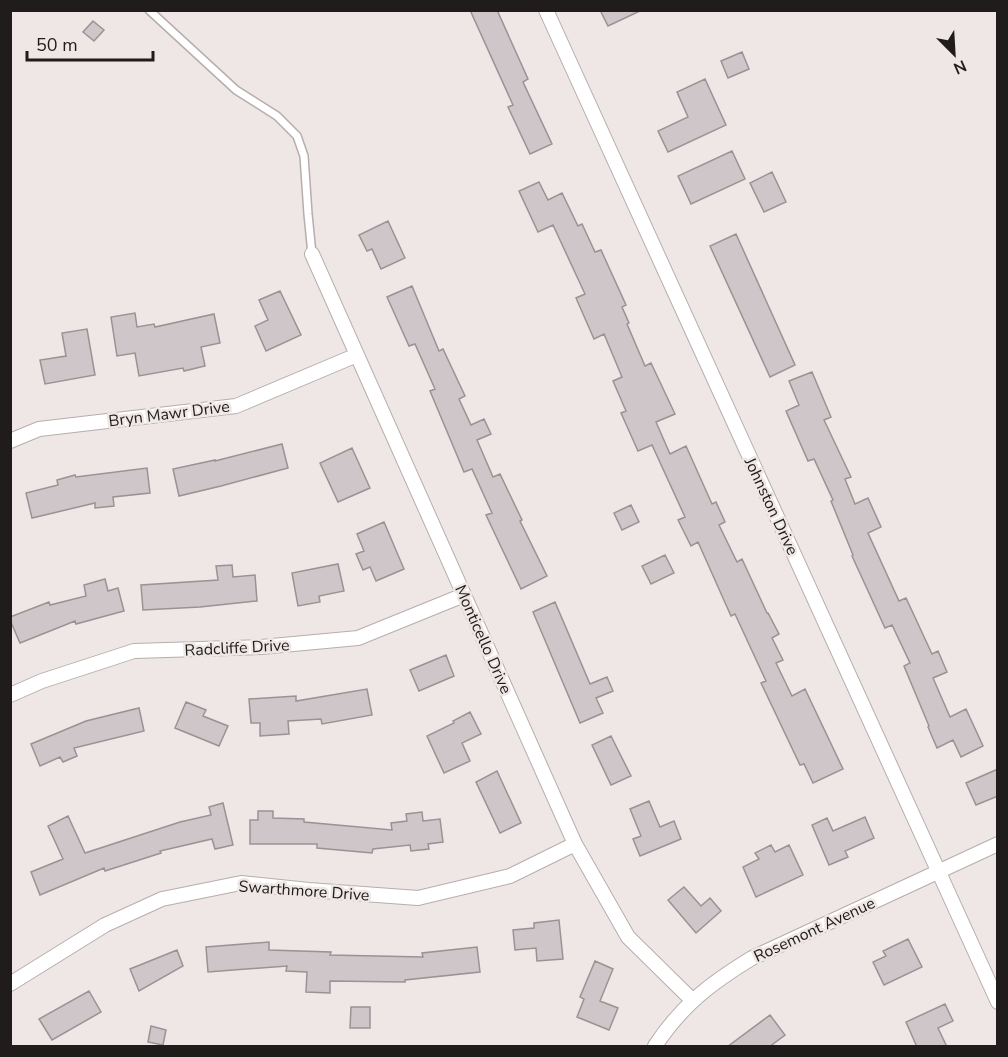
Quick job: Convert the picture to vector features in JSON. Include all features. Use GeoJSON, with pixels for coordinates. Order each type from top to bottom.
{"type":"FeatureCollection","features":[{"type":"Feature","properties":{"kind":"street","name":"Johnston Drive"},"geometry":{"type":"LineString","coordinates":[[546,10],[998,1002]]}},
{"type":"Feature","properties":{"kind":"street","name":"Monticello Drive"},"geometry":{"type":"LineString","coordinates":[[312,254],[575,844],[627,937],[692,1000]]}},
{"type":"Feature","properties":{"kind":"street","name":"Bryn Mawr Drive"},"geometry":{"type":"LineString","coordinates":[[10,441],[39,429],[236,406],[357,355]]}},
{"type":"Feature","properties":{"kind":"street","name":"Radcliffe Drive"},"geometry":{"type":"LineString","coordinates":[[10,695],[42,681],[134,651],[261,647],[358,638],[464,595]]}},
{"type":"Feature","properties":{"kind":"street","name":"Swarthmore Drive"},"geometry":{"type":"LineString","coordinates":[[10,984],[105,925],[162,899],[241,883],[418,898],[510,876],[575,844]]}},
{"type":"Feature","properties":{"kind":"street","name":"Rosemont Avenue"},"geometry":{"type":"LineString","coordinates":[[655,1047],[667,1027],[692,1000],[752,957],[998,844]]}},
{"type":"Feature","properties":{"kind":"lane"},"geometry":{"type":"LineString","coordinates":[[149,10],[236,90],[277,116],[297,136],[304,156],[312,254]]}},
{"type":"Feature","properties":{"kind":"building"},"geometry":{"type":"Polygon","coordinates":[[[470,10],[497,10],[528,79],[523,82],[552,144],[530,154],[508,107],[513,105],[470,10]]]}},
{"type":"Feature","properties":{"kind":"building"},"geometry":{"type":"Polygon","coordinates":[[[600,10],[642,10],[608,26],[600,10]]]}},
{"type":"Feature","properties":{"kind":"building"},"geometry":{"type":"Polygon","coordinates":[[[93,21],[104,30],[94,41],[83,32],[93,21]]]}},
{"type":"Feature","properties":{"kind":"building"},"geometry":{"type":"Polygon","coordinates":[[[742,52],[749,69],[728,78],[721,61],[742,52]]]}},
{"type":"Feature","properties":{"kind":"building"},"geometry":{"type":"Polygon","coordinates":[[[705,79],[726,125],[668,152],[658,131],[688,117],[677,92],[705,79]]]}},
{"type":"Feature","properties":{"kind":"building"},"geometry":{"type":"Polygon","coordinates":[[[732,151],[745,179],[691,204],[678,176],[732,151]]]}},
{"type":"Feature","properties":{"kind":"building"},"geometry":{"type":"Polygon","coordinates":[[[772,172],[786,202],[764,212],[750,183],[772,172]]]}},
{"type":"Feature","properties":{"kind":"building"},"geometry":{"type":"Polygon","coordinates":[[[539,182],[548,200],[562,193],[578,226],[582,224],[595,252],[601,250],[626,305],[622,307],[629,323],[627,324],[645,366],[651,363],[675,414],[656,422],[670,454],[686,446],[712,504],[716,502],[725,522],[719,525],[737,562],[742,559],[779,634],[772,638],[783,660],[776,663],[792,696],[805,689],[843,769],[813,783],[804,764],[800,765],[761,683],[766,681],[735,614],[731,616],[698,542],[691,546],[678,520],[685,517],[652,445],[638,451],[621,413],[626,411],[613,381],[622,377],[604,334],[594,339],[576,298],[585,294],[553,225],[538,232],[519,191],[539,182]]]}},
{"type":"Feature","properties":{"kind":"building"},"geometry":{"type":"Polygon","coordinates":[[[388,221],[405,258],[381,269],[372,249],[367,251],[359,235],[388,221]]]}},
{"type":"Feature","properties":{"kind":"building"},"geometry":{"type":"Polygon","coordinates":[[[736,234],[795,365],[770,377],[710,246],[736,234]]]}},
{"type":"Feature","properties":{"kind":"building"},"geometry":{"type":"Polygon","coordinates":[[[412,286],[439,351],[443,349],[465,396],[459,399],[471,425],[484,419],[491,434],[477,440],[493,477],[500,474],[547,576],[521,589],[486,515],[492,513],[472,469],[464,472],[430,391],[435,389],[415,344],[409,346],[387,297],[412,286]]]}},
{"type":"Feature","properties":{"kind":"building"},"geometry":{"type":"Polygon","coordinates":[[[280,291],[301,335],[266,351],[255,326],[268,320],[259,300],[280,291]]]}},
{"type":"Feature","properties":{"kind":"building"},"geometry":{"type":"Polygon","coordinates":[[[135,313],[137,327],[154,324],[155,327],[214,314],[220,343],[201,347],[205,366],[139,376],[135,353],[117,356],[111,317],[135,313]]]}},
{"type":"Feature","properties":{"kind":"building"},"geometry":{"type":"Polygon","coordinates":[[[87,329],[95,375],[45,384],[40,360],[66,356],[62,333],[87,329]]]}},
{"type":"Feature","properties":{"kind":"building"},"geometry":{"type":"Polygon","coordinates":[[[812,372],[831,417],[824,420],[851,477],[845,479],[855,504],[868,498],[881,527],[868,533],[899,601],[906,598],[932,654],[938,651],[947,672],[933,678],[950,717],[966,709],[983,746],[961,757],[953,740],[937,748],[904,666],[910,663],[892,625],[885,628],[852,556],[831,501],[833,500],[814,459],[808,461],[786,411],[799,405],[789,381],[812,372]]]}},
{"type":"Feature","properties":{"kind":"building"},"geometry":{"type":"Polygon","coordinates":[[[282,444],[288,468],[179,496],[173,469],[282,444]]]}},
{"type":"Feature","properties":{"kind":"building"},"geometry":{"type":"Polygon","coordinates":[[[352,448],[370,488],[338,502],[320,463],[352,448]]]}},
{"type":"Feature","properties":{"kind":"building"},"geometry":{"type":"Polygon","coordinates":[[[147,468],[150,493],[113,497],[114,506],[95,508],[95,503],[32,518],[26,493],[58,485],[57,480],[75,475],[76,477],[147,468]]]}},
{"type":"Feature","properties":{"kind":"building"},"geometry":{"type":"Polygon","coordinates":[[[631,505],[639,522],[622,530],[614,513],[631,505]]]}},
{"type":"Feature","properties":{"kind":"building"},"geometry":{"type":"Polygon","coordinates":[[[384,522],[404,569],[376,581],[370,567],[363,570],[356,554],[364,551],[357,534],[384,522]]]}},
{"type":"Feature","properties":{"kind":"building"},"geometry":{"type":"Polygon","coordinates":[[[665,555],[674,573],[651,584],[642,566],[665,555]]]}},
{"type":"Feature","properties":{"kind":"building"},"geometry":{"type":"Polygon","coordinates":[[[338,564],[344,591],[319,596],[320,602],[298,606],[292,573],[338,564]]]}},
{"type":"Feature","properties":{"kind":"building"},"geometry":{"type":"Polygon","coordinates":[[[232,565],[233,577],[255,575],[257,601],[143,610],[141,585],[218,580],[216,566],[232,565]]]}},
{"type":"Feature","properties":{"kind":"building"},"geometry":{"type":"Polygon","coordinates":[[[105,579],[108,591],[118,588],[124,611],[76,624],[75,621],[20,643],[10,617],[49,602],[50,605],[86,596],[84,585],[105,579]]]}},
{"type":"Feature","properties":{"kind":"building"},"geometry":{"type":"Polygon","coordinates":[[[555,602],[590,684],[607,677],[613,691],[596,698],[603,713],[580,723],[533,612],[555,602]]]}},
{"type":"Feature","properties":{"kind":"building"},"geometry":{"type":"Polygon","coordinates":[[[446,655],[454,676],[419,691],[410,670],[446,655]]]}},
{"type":"Feature","properties":{"kind":"building"},"geometry":{"type":"Polygon","coordinates":[[[367,689],[372,715],[322,724],[321,719],[288,721],[289,734],[260,736],[260,723],[251,723],[249,699],[296,696],[296,701],[367,689]]]}},
{"type":"Feature","properties":{"kind":"building"},"geometry":{"type":"Polygon","coordinates":[[[186,702],[206,710],[203,716],[228,726],[219,746],[175,728],[186,702]]]}},
{"type":"Feature","properties":{"kind":"building"},"geometry":{"type":"Polygon","coordinates":[[[139,708],[144,731],[74,748],[77,756],[63,762],[60,757],[40,766],[31,744],[86,721],[139,708]]]}},
{"type":"Feature","properties":{"kind":"building"},"geometry":{"type":"Polygon","coordinates":[[[470,712],[481,734],[462,743],[470,761],[444,773],[427,736],[454,723],[453,721],[470,712]]]}},
{"type":"Feature","properties":{"kind":"building"},"geometry":{"type":"Polygon","coordinates":[[[611,736],[631,776],[611,785],[592,745],[611,736]]]}},
{"type":"Feature","properties":{"kind":"building"},"geometry":{"type":"Polygon","coordinates":[[[998,769],[998,796],[976,805],[966,783],[998,769]]]}},
{"type":"Feature","properties":{"kind":"building"},"geometry":{"type":"Polygon","coordinates":[[[497,771],[521,823],[500,833],[476,782],[497,771]]]}},
{"type":"Feature","properties":{"kind":"building"},"geometry":{"type":"Polygon","coordinates":[[[649,801],[660,827],[674,821],[681,839],[640,856],[633,839],[641,836],[630,809],[649,801]]]}},
{"type":"Feature","properties":{"kind":"building"},"geometry":{"type":"Polygon","coordinates":[[[223,803],[233,845],[215,849],[212,839],[160,851],[161,853],[105,871],[104,868],[40,895],[31,872],[63,859],[48,826],[68,816],[85,853],[180,822],[211,815],[209,807],[223,803]]]}},
{"type":"Feature","properties":{"kind":"building"},"geometry":{"type":"Polygon","coordinates":[[[258,811],[273,811],[273,818],[304,819],[304,822],[392,830],[391,823],[407,821],[406,814],[422,812],[423,821],[440,819],[443,842],[428,844],[429,849],[411,851],[410,845],[373,849],[372,853],[317,848],[317,844],[250,844],[250,820],[258,820],[258,811]]]}},
{"type":"Feature","properties":{"kind":"building"},"geometry":{"type":"Polygon","coordinates":[[[865,817],[874,838],[845,851],[848,857],[829,865],[812,825],[827,818],[833,831],[865,817]]]}},
{"type":"Feature","properties":{"kind":"building"},"geometry":{"type":"Polygon","coordinates":[[[771,845],[775,852],[789,845],[803,875],[756,897],[743,867],[759,859],[755,853],[771,845]]]}},
{"type":"Feature","properties":{"kind":"building"},"geometry":{"type":"Polygon","coordinates":[[[684,887],[701,906],[710,898],[721,911],[696,933],[668,900],[684,887]]]}},
{"type":"Feature","properties":{"kind":"building"},"geometry":{"type":"Polygon","coordinates":[[[559,920],[563,959],[537,961],[536,948],[515,950],[513,930],[534,928],[534,923],[559,920]]]}},
{"type":"Feature","properties":{"kind":"building"},"geometry":{"type":"Polygon","coordinates":[[[908,939],[922,967],[884,985],[873,962],[886,956],[883,951],[908,939]]]}},
{"type":"Feature","properties":{"kind":"building"},"geometry":{"type":"Polygon","coordinates":[[[269,942],[269,950],[331,952],[330,955],[423,957],[422,953],[477,947],[480,972],[405,980],[405,982],[330,981],[330,993],[306,992],[307,972],[286,971],[287,966],[208,972],[206,947],[269,942]]]}},
{"type":"Feature","properties":{"kind":"building"},"geometry":{"type":"Polygon","coordinates":[[[177,950],[183,966],[139,991],[130,969],[177,950]]]}},
{"type":"Feature","properties":{"kind":"building"},"geometry":{"type":"Polygon","coordinates":[[[595,961],[613,969],[600,1001],[618,1008],[609,1030],[577,1017],[584,999],[580,997],[595,961]]]}},
{"type":"Feature","properties":{"kind":"building"},"geometry":{"type":"Polygon","coordinates":[[[89,991],[101,1012],[52,1040],[39,1019],[89,991]]]}},
{"type":"Feature","properties":{"kind":"building"},"geometry":{"type":"Polygon","coordinates":[[[945,1004],[953,1021],[938,1028],[947,1047],[917,1047],[906,1022],[945,1004]]]}},
{"type":"Feature","properties":{"kind":"building"},"geometry":{"type":"Polygon","coordinates":[[[351,1007],[370,1007],[370,1028],[350,1028],[351,1007]]]}},
{"type":"Feature","properties":{"kind":"building"},"geometry":{"type":"Polygon","coordinates":[[[770,1015],[785,1035],[769,1047],[727,1047],[770,1015]]]}},
{"type":"Feature","properties":{"kind":"building"},"geometry":{"type":"Polygon","coordinates":[[[151,1026],[166,1030],[163,1045],[148,1042],[151,1026]]]}}]}
